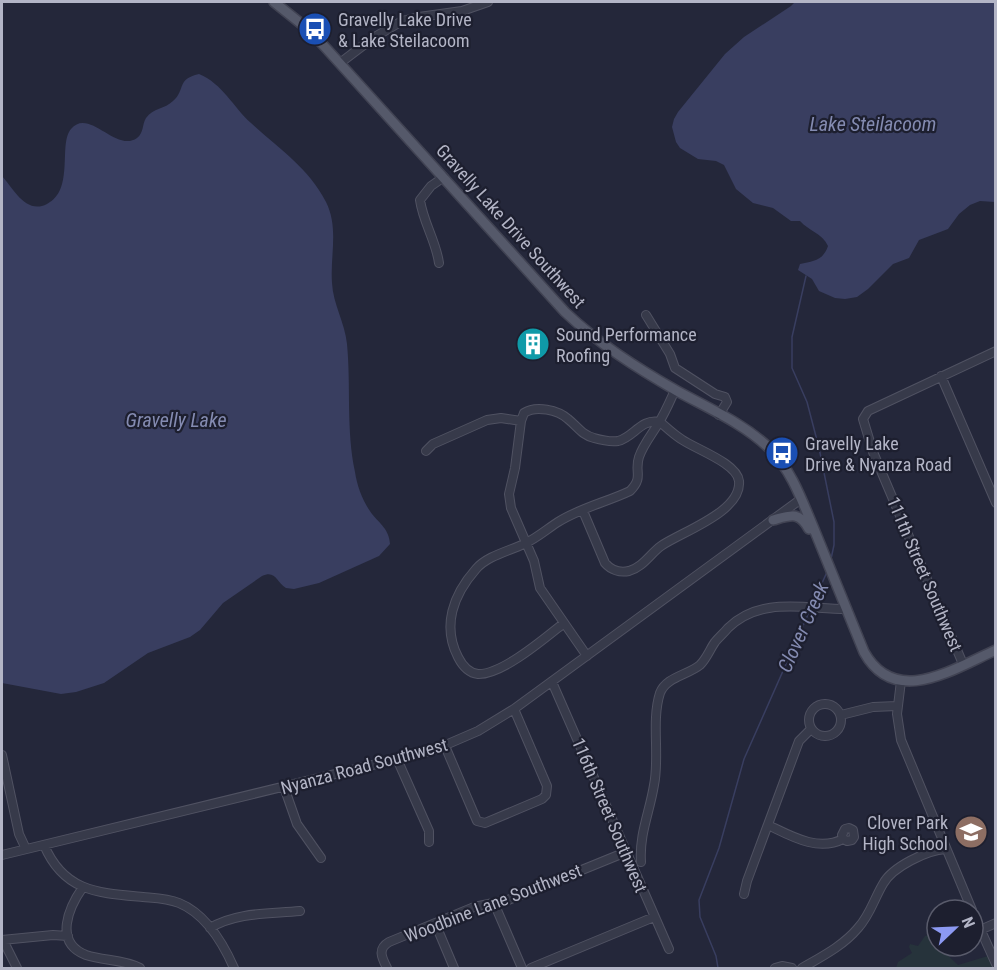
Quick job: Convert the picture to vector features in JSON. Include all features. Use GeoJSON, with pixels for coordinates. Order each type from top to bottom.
{"type":"FeatureCollection","features":[{"type":"Feature","properties":{"kind":"main road","name":"Gravelly Lake Drive Southwest"},"geometry":{"type":"LineString","coordinates":[[274,2],[309,30],[565,312],[588,333],[608,348],[675,390],[719,414],[770,448],[789,473],[870,662],[885,675],[901,681]]}},
{"type":"Feature","properties":{"kind":"main road"},"geometry":{"type":"LineString","coordinates":[[773,520],[787,516],[799,516],[805,521],[822,549]]}},
{"type":"Feature","properties":{"kind":"main road"},"geometry":{"type":"LineString","coordinates":[[901,681],[923,681],[996,650]]}},
{"type":"Feature","properties":{"kind":"street"},"geometry":{"type":"LineString","coordinates":[[340,63],[373,38],[402,21],[488,2]]}},
{"type":"Feature","properties":{"kind":"street"},"geometry":{"type":"LineString","coordinates":[[439,263],[437,250],[420,200],[430,186],[444,177]]}},
{"type":"Feature","properties":{"kind":"street"},"geometry":{"type":"LineString","coordinates":[[646,315],[670,354],[675,368],[715,394],[725,397],[727,402],[719,414]]}},
{"type":"Feature","properties":{"kind":"street"},"geometry":{"type":"LineString","coordinates":[[996,351],[941,376],[996,503]]}},
{"type":"Feature","properties":{"kind":"street","name":"111th Street Southwest"},"geometry":{"type":"LineString","coordinates":[[941,376],[868,411],[864,417],[873,452],[963,664]]}},
{"type":"Feature","properties":{"kind":"street"},"geometry":{"type":"LineString","coordinates":[[564,623],[519,658],[490,671],[477,674],[470,671],[458,658],[450,636],[449,623],[465,584],[480,565],[526,544],[559,521],[622,495],[636,486],[639,477],[640,454],[660,422],[675,390]]}},
{"type":"Feature","properties":{"kind":"street"},"geometry":{"type":"LineString","coordinates":[[582,511],[604,563],[613,570],[625,572],[638,567],[666,543],[722,510],[734,498],[738,490],[738,480],[729,467],[680,439],[660,422],[649,422],[624,438],[613,441],[585,435],[569,419],[549,410],[527,411],[522,416],[509,502],[534,561],[540,588],[587,656]]}},
{"type":"Feature","properties":{"kind":"street"},"geometry":{"type":"LineString","coordinates":[[426,451],[433,444],[487,420],[501,418],[521,422]]}},
{"type":"Feature","properties":{"kind":"street","name":"Nyanza Road Southwest"},"geometry":{"type":"LineString","coordinates":[[2,855],[445,746],[478,731],[514,709],[801,499]]}},
{"type":"Feature","properties":{"kind":"street"},"geometry":{"type":"LineString","coordinates":[[641,862],[640,849],[644,820],[654,785],[658,702],[662,688],[669,681],[699,665],[716,641],[739,619],[770,608],[804,605],[815,608],[846,609]]}},
{"type":"Feature","properties":{"kind":"street"},"geometry":{"type":"LineString","coordinates":[[901,681],[897,706],[901,740],[967,898]]}},
{"type":"Feature","properties":{"kind":"street","name":"116th Street Southwest"},"geometry":{"type":"LineString","coordinates":[[552,682],[669,949]]}},
{"type":"Feature","properties":{"kind":"street"},"geometry":{"type":"LineString","coordinates":[[825,703],[835,706],[841,716],[840,726],[833,734],[822,736],[811,729],[809,716],[814,707],[825,703]]}},
{"type":"Feature","properties":{"kind":"street"},"geometry":{"type":"LineString","coordinates":[[841,716],[873,707],[897,706]]}},
{"type":"Feature","properties":{"kind":"street"},"geometry":{"type":"LineString","coordinates":[[445,746],[475,819],[480,823],[485,823],[542,799],[548,792],[547,786],[514,709]]}},
{"type":"Feature","properties":{"kind":"street"},"geometry":{"type":"LineString","coordinates":[[744,894],[800,741],[811,729]]}},
{"type":"Feature","properties":{"kind":"street"},"geometry":{"type":"LineString","coordinates":[[2,755],[21,840],[26,849]]}},
{"type":"Feature","properties":{"kind":"street"},"geometry":{"type":"LineString","coordinates":[[397,759],[429,831],[429,842]]}},
{"type":"Feature","properties":{"kind":"street"},"geometry":{"type":"LineString","coordinates":[[284,787],[297,824],[321,858]]}},
{"type":"Feature","properties":{"kind":"street"},"geometry":{"type":"LineString","coordinates":[[768,825],[820,845],[832,844],[843,839]]}},
{"type":"Feature","properties":{"kind":"street"},"geometry":{"type":"LineString","coordinates":[[44,845],[52,863],[67,877],[83,887],[101,893],[162,898],[191,909],[210,928],[224,947],[234,969]]}},
{"type":"Feature","properties":{"kind":"street"},"geometry":{"type":"LineString","coordinates":[[801,969],[843,943],[856,931],[874,907],[884,882],[893,873],[940,854],[946,849]]}},
{"type":"Feature","properties":{"kind":"street","name":"Woodbine Lane Southwest"},"geometry":{"type":"LineString","coordinates":[[387,969],[381,957],[383,947],[474,907],[508,900],[626,852]]}},
{"type":"Feature","properties":{"kind":"street"},"geometry":{"type":"LineString","coordinates":[[83,887],[66,921],[71,943],[83,953],[123,961],[140,969]]}},
{"type":"Feature","properties":{"kind":"street"},"geometry":{"type":"LineString","coordinates":[[494,903],[522,969]]}},
{"type":"Feature","properties":{"kind":"street"},"geometry":{"type":"LineString","coordinates":[[210,928],[224,921],[249,915],[300,911]]}},
{"type":"Feature","properties":{"kind":"street"},"geometry":{"type":"LineString","coordinates":[[531,969],[654,917]]}},
{"type":"Feature","properties":{"kind":"street"},"geometry":{"type":"LineString","coordinates":[[435,923],[454,969]]}},
{"type":"Feature","properties":{"kind":"street"},"geometry":{"type":"LineString","coordinates":[[17,969],[2,940],[53,935],[68,936]]}},
{"type":"Feature","properties":{"kind":"street"},"geometry":{"type":"LineString","coordinates":[[985,941],[996,964]]}},
{"type":"Feature","properties":{"kind":"street"},"geometry":{"type":"LineString","coordinates":[[775,969],[782,966],[792,969]]}},
{"type":"Feature","properties":{"kind":"shaded area"},"geometry":{"type":"Polygon","coordinates":[[[925,936],[925,958],[950,958],[958,965],[988,956],[993,968],[896,968],[898,962],[912,953],[910,944],[918,946],[925,936]]]}},
{"type":"Feature","properties":{"kind":"water","name":"Lake Steilacoom"},"geometry":{"type":"Polygon","coordinates":[[[795,2],[995,2],[995,202],[980,201],[970,205],[959,214],[948,229],[919,240],[909,258],[893,264],[857,297],[835,298],[819,291],[812,279],[798,270],[800,264],[817,260],[826,251],[828,246],[822,238],[800,221],[791,221],[773,208],[753,203],[736,189],[724,165],[716,161],[698,159],[680,148],[672,127],[678,112],[725,54],[744,37],[795,2]]]}},
{"type":"Feature","properties":{"kind":"water","name":"Gravelly Lake"},"geometry":{"type":"Polygon","coordinates":[[[199,74],[215,84],[251,123],[302,168],[326,202],[333,232],[333,291],[347,344],[352,456],[361,494],[372,514],[386,531],[390,544],[379,556],[319,583],[294,589],[286,588],[270,574],[262,576],[223,603],[200,630],[190,637],[148,653],[104,683],[61,694],[2,683],[2,176],[26,203],[33,206],[47,204],[56,197],[61,188],[67,136],[71,129],[78,124],[86,123],[120,140],[129,141],[137,138],[149,115],[170,104],[177,97],[184,82],[199,74]]]}},
{"type":"Feature","properties":{"kind":"waterway","name":"Clover Creek"},"geometry":{"type":"LineString","coordinates":[[806,276],[792,337],[792,368],[807,402],[819,448],[834,522],[834,545],[831,559]]}},
{"type":"Feature","properties":{"kind":"waterway","name":"Clover Creek"},"geometry":{"type":"LineString","coordinates":[[813,603],[827,572]]}},
{"type":"Feature","properties":{"kind":"waterway","name":"Clover Creek"},"geometry":{"type":"LineString","coordinates":[[718,968],[716,956],[700,917],[699,900],[719,848],[744,759],[810,610]]}},
{"type":"Feature","properties":{"kind":"place","name":"Gravelly Lake Drive & Lake Steilacoom"},"geometry":{"type":"Point","coordinates":[315,29]}},
{"type":"Feature","properties":{"kind":"place","name":"Sound Performance Roofing"},"geometry":{"type":"Point","coordinates":[533,344]}},
{"type":"Feature","properties":{"kind":"place","name":"Gravelly Lake Drive & Nyanza Road"},"geometry":{"type":"Point","coordinates":[782,453]}},
{"type":"Feature","properties":{"kind":"place","name":"Clover Park High School"},"geometry":{"type":"Point","coordinates":[971,832]}}]}
